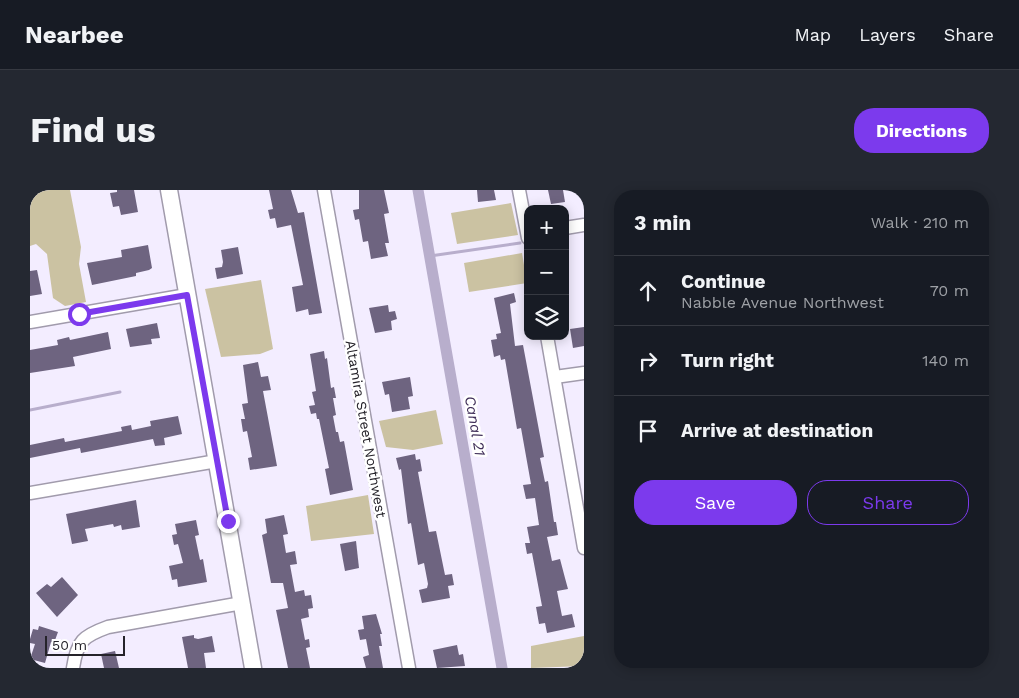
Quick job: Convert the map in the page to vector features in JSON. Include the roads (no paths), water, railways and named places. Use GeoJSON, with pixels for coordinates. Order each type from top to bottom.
{"type":"FeatureCollection","features":[{"type":"Feature","properties":{"kind":"street"},"geometry":{"type":"LineString","coordinates":[[169,190],[253,668]]}},
{"type":"Feature","properties":{"kind":"street","name":"Altamira Street Northwest"},"geometry":{"type":"LineString","coordinates":[[324,190],[409,668]]}},
{"type":"Feature","properties":{"kind":"street"},"geometry":{"type":"LineString","coordinates":[[519,190],[524,218]]}},
{"type":"Feature","properties":{"kind":"street"},"geometry":{"type":"LineString","coordinates":[[569,227],[584,225]]}},
{"type":"Feature","properties":{"kind":"street"},"geometry":{"type":"LineString","coordinates":[[30,322],[187,295]]}},
{"type":"Feature","properties":{"kind":"street"},"geometry":{"type":"LineString","coordinates":[[548,340],[582,521],[584,548]]}},
{"type":"Feature","properties":{"kind":"street"},"geometry":{"type":"LineString","coordinates":[[555,377],[584,373]]}},
{"type":"Feature","properties":{"kind":"street"},"geometry":{"type":"LineString","coordinates":[[30,494],[217,461]]}},
{"type":"Feature","properties":{"kind":"street"},"geometry":{"type":"LineString","coordinates":[[73,668],[75,651],[81,641],[90,633],[108,627],[242,603]]}},
{"type":"Feature","properties":{"kind":"waterway","name":"Canal 21"},"geometry":{"type":"LineString","coordinates":[[418,190],[502,668]]}},
{"type":"Feature","properties":{"kind":"waterway"},"geometry":{"type":"LineString","coordinates":[[430,256],[520,243]]}},
{"type":"Feature","properties":{"kind":"waterway"},"geometry":{"type":"LineString","coordinates":[[30,410],[120,392]]}}]}
